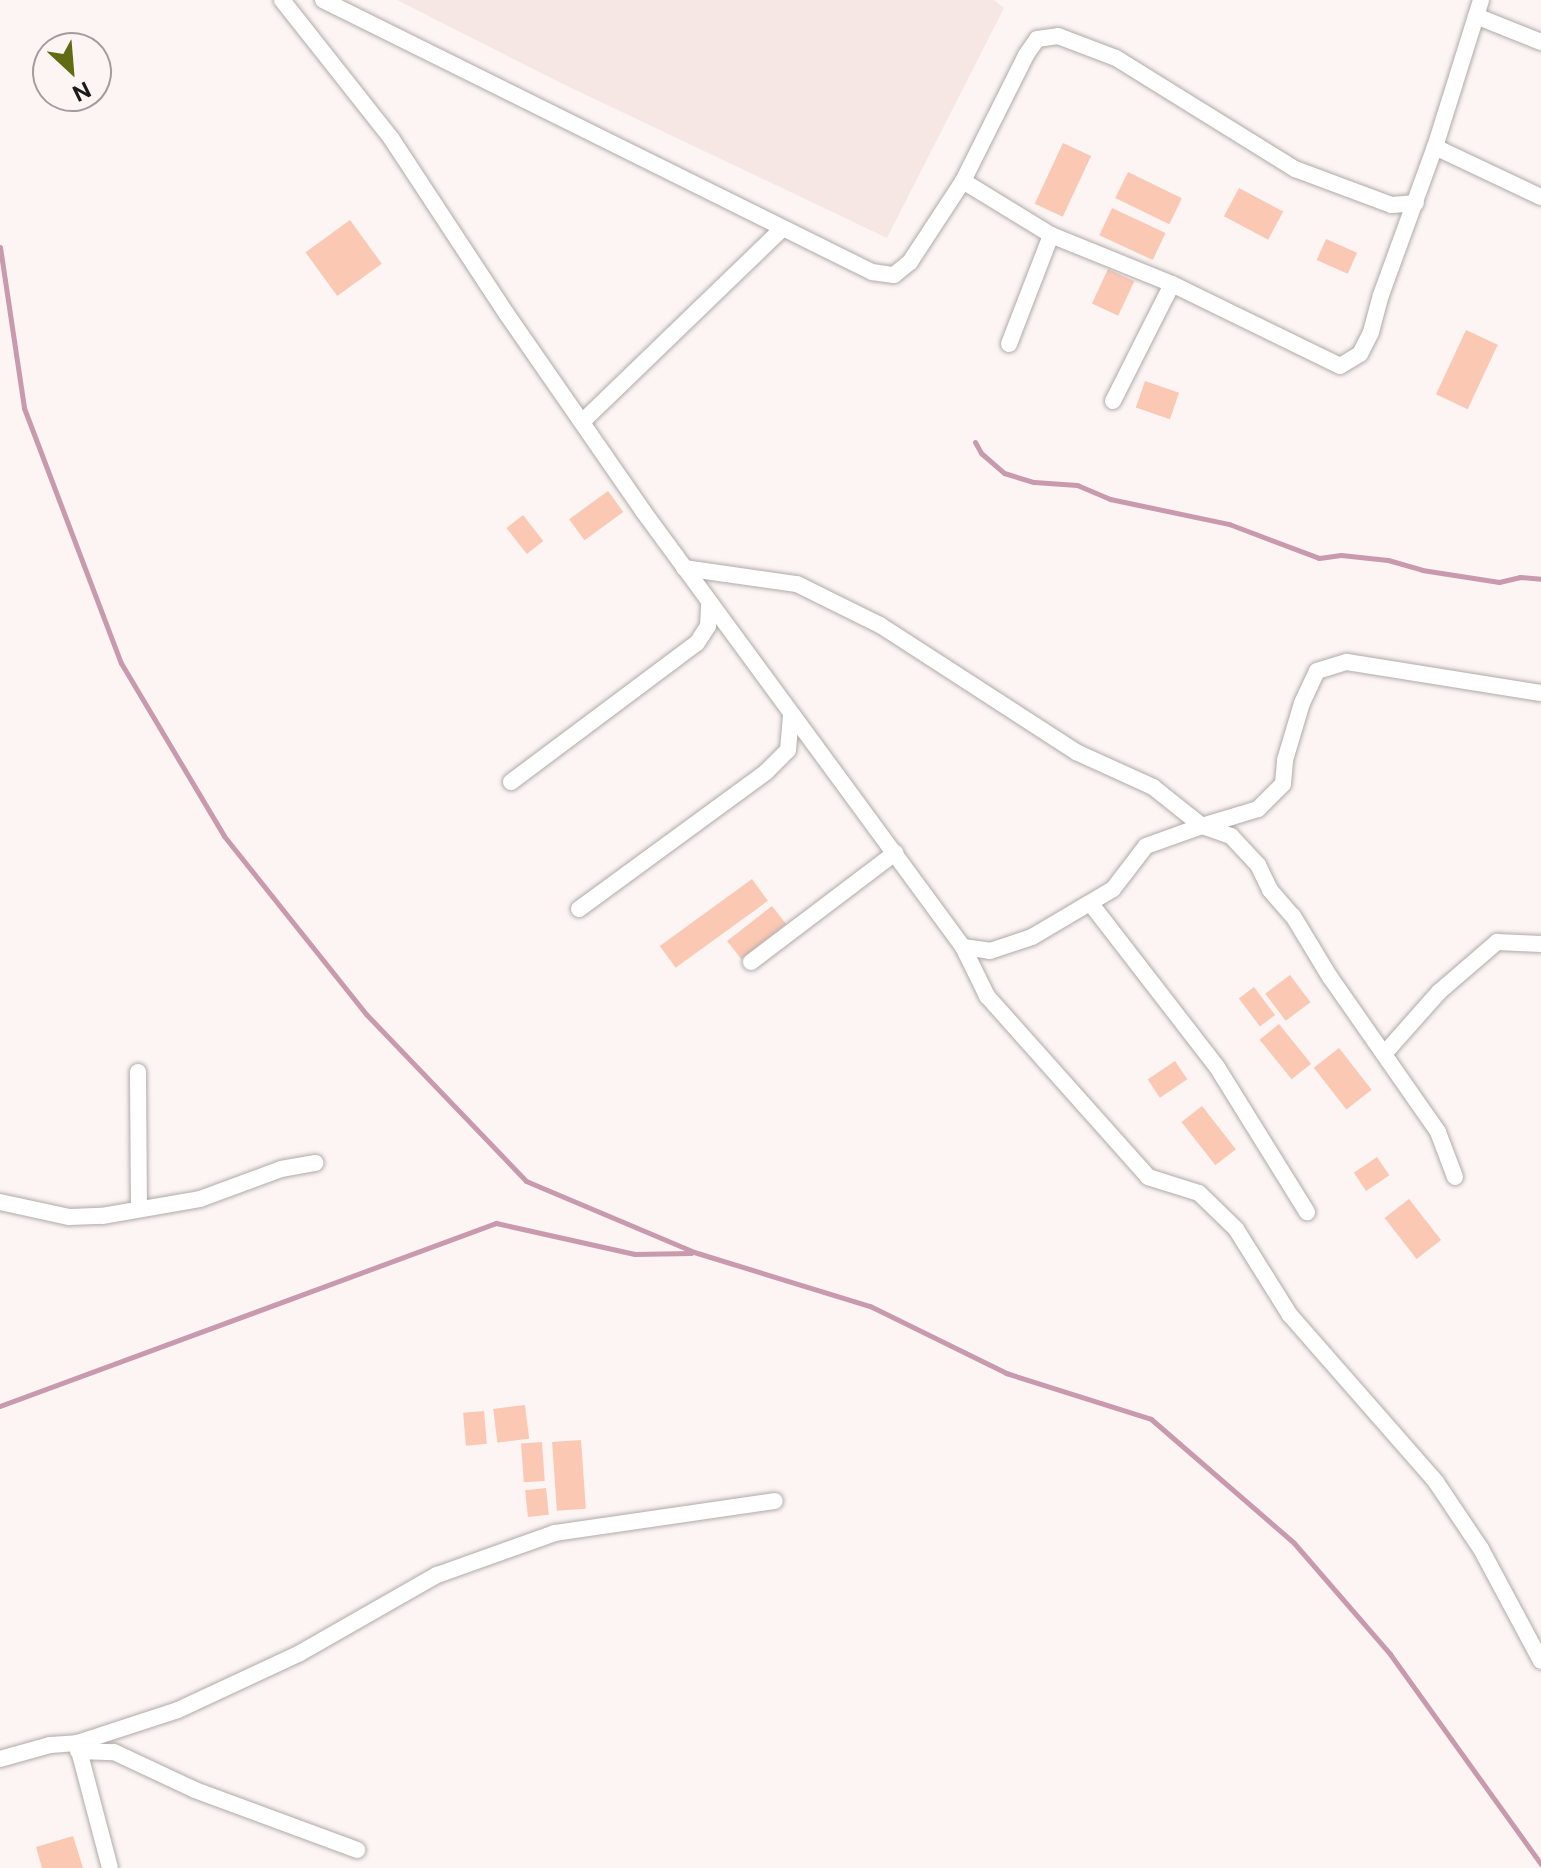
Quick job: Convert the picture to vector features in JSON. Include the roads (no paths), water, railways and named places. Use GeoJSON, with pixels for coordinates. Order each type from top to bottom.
{"type":"FeatureCollection","features":[{"type":"Feature","properties":{"kind":"street"},"geometry":{"type":"LineString","coordinates":[[282,0],[391,138],[709,604],[963,947],[987,996],[1148,1177],[1199,1193],[1236,1229],[1290,1315],[1436,1482],[1481,1549],[1541,1661]]}},
{"type":"Feature","properties":{"kind":"street"},"geometry":{"type":"LineString","coordinates":[[323,0],[872,272],[894,275],[910,262],[963,181],[1026,55],[1037,39],[1058,36],[1116,58],[1295,169],[1392,205],[1416,203]]}},
{"type":"Feature","properties":{"kind":"street"},"geometry":{"type":"LineString","coordinates":[[963,181],[1051,235],[1172,284],[1340,366],[1360,354],[1371,332],[1381,295],[1435,147],[1478,8],[1541,42]]}},
{"type":"Feature","properties":{"kind":"street"},"geometry":{"type":"LineString","coordinates":[[1435,147],[1541,197]]}},
{"type":"Feature","properties":{"kind":"street"},"geometry":{"type":"LineString","coordinates":[[582,422],[783,228]]}},
{"type":"Feature","properties":{"kind":"street"},"geometry":{"type":"LineString","coordinates":[[1009,344],[1051,235]]}},
{"type":"Feature","properties":{"kind":"street"},"geometry":{"type":"LineString","coordinates":[[1113,401],[1172,284]]}},
{"type":"Feature","properties":{"kind":"street"},"geometry":{"type":"LineString","coordinates":[[684,568],[797,584],[880,625],[1076,752],[1153,787],[1202,826],[1231,836],[1258,865],[1270,890],[1293,916],[1438,1132],[1455,1177]]}},
{"type":"Feature","properties":{"kind":"street"},"geometry":{"type":"LineString","coordinates":[[511,782],[697,643],[708,626],[709,604]]}},
{"type":"Feature","properties":{"kind":"street"},"geometry":{"type":"LineString","coordinates":[[963,947],[990,951],[1032,937],[1113,889],[1146,846],[1258,809],[1283,784],[1285,760],[1302,703],[1317,671],[1347,662],[1541,693]]}},
{"type":"Feature","properties":{"kind":"street"},"geometry":{"type":"LineString","coordinates":[[579,909],[766,772],[788,750],[791,715]]}},
{"type":"Feature","properties":{"kind":"street"},"geometry":{"type":"LineString","coordinates":[[751,962],[895,853]]}},
{"type":"Feature","properties":{"kind":"street"},"geometry":{"type":"LineString","coordinates":[[1091,904],[1217,1067],[1307,1212]]}},
{"type":"Feature","properties":{"kind":"street"},"geometry":{"type":"LineString","coordinates":[[1384,1054],[1439,992],[1497,942],[1541,944]]}},
{"type":"Feature","properties":{"kind":"street"},"geometry":{"type":"LineString","coordinates":[[138,1072],[139,1209]]}},
{"type":"Feature","properties":{"kind":"street"},"geometry":{"type":"LineString","coordinates":[[0,1202],[69,1217],[102,1216],[200,1199],[281,1169],[315,1163]]}},
{"type":"Feature","properties":{"kind":"street"},"geometry":{"type":"LineString","coordinates":[[77,1747],[178,1710],[300,1653],[437,1575],[555,1533],[775,1501]]}},
{"type":"Feature","properties":{"kind":"street"},"geometry":{"type":"LineString","coordinates":[[0,1759],[50,1745],[114,1752],[195,1790],[357,1850]]}},
{"type":"Feature","properties":{"kind":"street"},"geometry":{"type":"LineString","coordinates":[[77,1747],[110,1868]]}},
{"type":"Feature","properties":{"kind":"waterway"},"geometry":{"type":"LineString","coordinates":[[0,247],[24,408],[121,663],[224,836],[366,1014],[526,1181],[694,1252],[870,1306],[1006,1373],[1151,1419],[1294,1543],[1390,1654],[1541,1864]]}},
{"type":"Feature","properties":{"kind":"waterway"},"geometry":{"type":"LineString","coordinates":[[975,442],[981,453],[1004,473],[1034,482],[1077,485],[1110,499],[1229,524],[1319,558],[1341,555],[1388,560],[1422,570],[1499,582],[1520,577],[1541,579]]}},
{"type":"Feature","properties":{"kind":"waterway"},"geometry":{"type":"LineString","coordinates":[[0,1406],[496,1223],[635,1254],[691,1253]]}}]}
